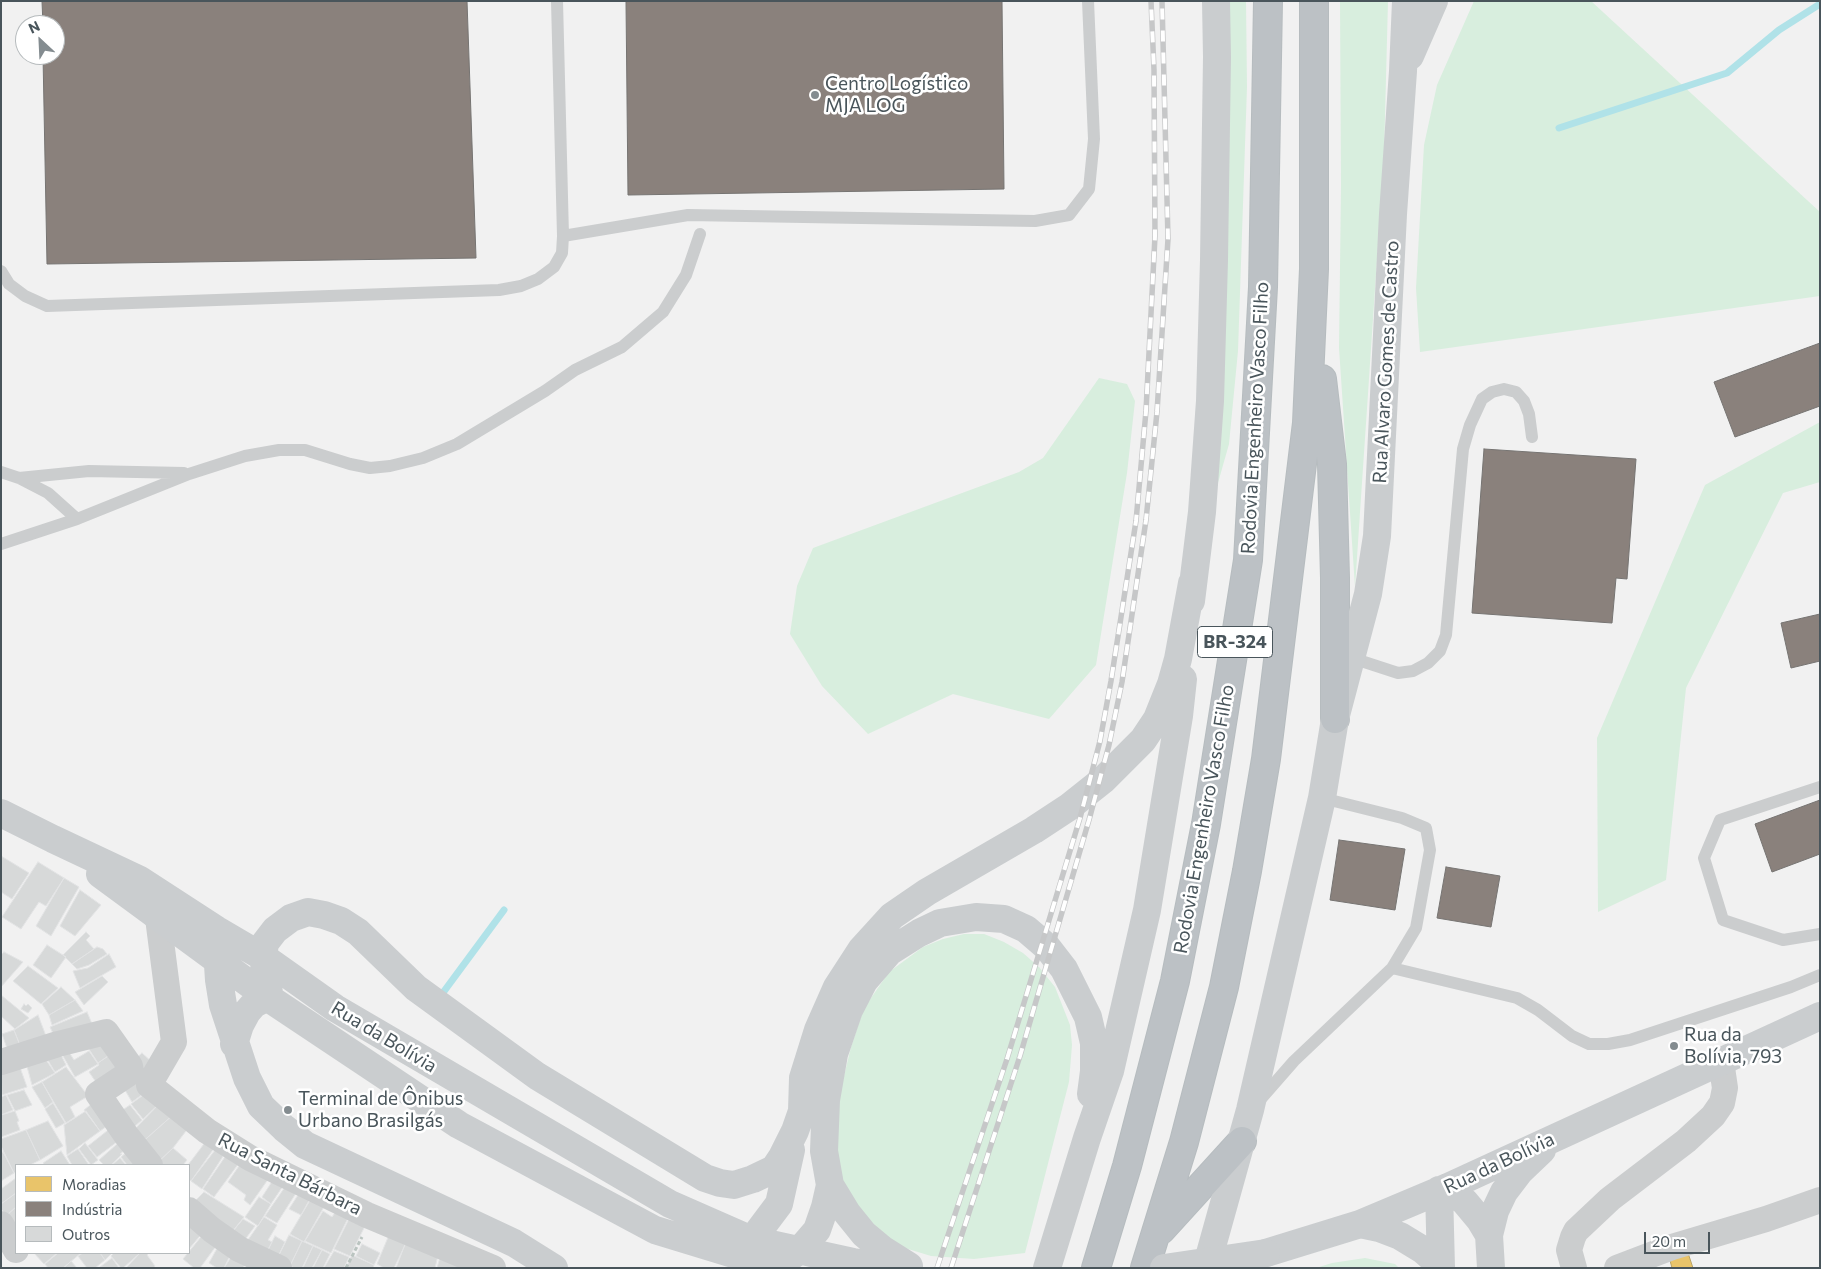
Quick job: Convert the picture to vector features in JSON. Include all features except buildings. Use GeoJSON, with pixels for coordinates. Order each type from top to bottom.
{"type":"FeatureCollection","features":[{"type":"Feature","properties":{"kind":"highway","name":"Rodovia Engenheiro Vasco Filho"},"geometry":{"type":"LineString","coordinates":[[1096,1268],[1127,1166],[1175,981],[1206,824],[1248,560],[1263,287],[1268,1]]}},
{"type":"Feature","properties":{"kind":"highway","name":"BR-324"},"geometry":{"type":"LineString","coordinates":[[1145,1268],[1184,1142],[1224,987],[1247,871],[1266,759],[1307,423],[1314,269],[1314,1]]}},
{"type":"Feature","properties":{"kind":"highway"},"geometry":{"type":"LineString","coordinates":[[1314,269],[1322,377],[1332,464],[1335,578],[1335,719]]}},
{"type":"Feature","properties":{"kind":"highway"},"geometry":{"type":"LineString","coordinates":[[1155,1237],[1242,1141]]}},
{"type":"Feature","properties":{"kind":"main road"},"geometry":{"type":"LineString","coordinates":[[234,1044],[240,1025],[247,1012],[254,1004],[270,999],[263,957],[265,943],[275,930],[292,918],[308,912],[341,920],[358,932],[416,988],[537,1076],[705,1178],[734,1185],[746,1183],[774,1169],[782,1158],[802,1111],[804,1078],[818,1030],[837,987],[861,950],[892,916],[927,892],[1034,830],[1069,807],[1103,780],[1129,755],[1157,719],[1171,684],[1178,659],[1192,583],[1202,512],[1210,402],[1217,57],[1216,1]]}},
{"type":"Feature","properties":{"kind":"main road","name":"Rua Alvaro Gomes de Castro"},"geometry":{"type":"LineString","coordinates":[[1335,719],[1368,594],[1377,536],[1393,214],[1404,71],[1406,1]]}},
{"type":"Feature","properties":{"kind":"main road"},"geometry":{"type":"LineString","coordinates":[[1404,71],[1434,1]]}},
{"type":"Feature","properties":{"kind":"main road"},"geometry":{"type":"LineString","coordinates":[[1047,1268],[1087,1138],[1110,1072],[1147,910],[1179,716],[1192,583]]}},
{"type":"Feature","properties":{"kind":"main road"},"geometry":{"type":"LineString","coordinates":[[1206,1268],[1250,1110],[1322,798],[1335,719]]}},
{"type":"Feature","properties":{"kind":"main road","name":"Rua da Bolívia"},"geometry":{"type":"LineString","coordinates":[[1,813],[140,880],[216,930],[263,957],[335,1008],[463,1085],[670,1204],[752,1240],[784,1262]]}},
{"type":"Feature","properties":{"kind":"main road","name":"Rua da Bolívia"},"geometry":{"type":"LineString","coordinates":[[52,839],[270,999],[459,1125],[655,1230],[784,1262],[853,1262],[894,1268]]}},
{"type":"Feature","properties":{"kind":"main road"},"geometry":{"type":"LineString","coordinates":[[911,1268],[882,1249],[864,1234],[847,1213],[830,1185],[824,1150],[826,1100],[834,1054],[849,1010],[864,981],[889,952],[940,923],[976,917],[1004,919],[1026,929],[1046,947],[1064,969],[1088,1017],[1094,1043],[1094,1071],[1087,1138]]}},
{"type":"Feature","properties":{"kind":"main road"},"geometry":{"type":"LineString","coordinates":[[216,930],[223,1004],[234,1044],[247,1078],[261,1106],[284,1128],[305,1144],[514,1243],[554,1268]]}},
{"type":"Feature","properties":{"kind":"main road","name":"Rua da Bolívia"},"geometry":{"type":"LineString","coordinates":[[1164,1268],[1266,1253],[1360,1224],[1444,1188],[1820,1016]]}},
{"type":"Feature","properties":{"kind":"main road"},"geometry":{"type":"LineString","coordinates":[[752,1240],[779,1204],[794,1131]]}},
{"type":"Feature","properties":{"kind":"main road"},"geometry":{"type":"LineString","coordinates":[[1491,1268],[1489,1235],[1495,1211],[1504,1192],[1520,1171],[1540,1151],[1569,1131]]}},
{"type":"Feature","properties":{"kind":"main road"},"geometry":{"type":"LineString","coordinates":[[784,1262],[817,1230],[830,1185]]}},
{"type":"Feature","properties":{"kind":"main road"},"geometry":{"type":"LineString","coordinates":[[1444,1188],[1470,1208],[1489,1235]]}},
{"type":"Feature","properties":{"kind":"main road"},"geometry":{"type":"LineString","coordinates":[[1441,1267],[1444,1188]]}},
{"type":"Feature","properties":{"kind":"main road"},"geometry":{"type":"LineString","coordinates":[[1360,1224],[1379,1228],[1400,1236],[1423,1250],[1441,1267]]}},
{"type":"Feature","properties":{"kind":"street","name":"Rua Santa Bárbara"},"geometry":{"type":"LineString","coordinates":[[158,918],[174,1042],[148,1085],[207,1131],[250,1158],[367,1215],[493,1268]]}},
{"type":"Feature","properties":{"kind":"street"},"geometry":{"type":"LineString","coordinates":[[1,1062],[58,1044],[106,1032],[130,1066],[131,1072],[98,1094],[126,1136],[149,1164]]}},
{"type":"Feature","properties":{"kind":"street"},"geometry":{"type":"LineString","coordinates":[[1574,1268],[1569,1250],[1576,1231],[1610,1199],[1686,1141],[1713,1116],[1722,1104],[1725,1088],[1720,1061]]}},
{"type":"Feature","properties":{"kind":"street"},"geometry":{"type":"LineString","coordinates":[[1617,1268],[1672,1247],[1766,1219],[1820,1200]]}},
{"type":"Feature","properties":{"kind":"street"},"geometry":{"type":"LineString","coordinates":[[190,1211],[212,1230],[239,1249],[279,1268]]}},
{"type":"Feature","properties":{"kind":"street"},"geometry":{"type":"LineString","coordinates":[[1,1224],[15,1248]]}},
{"type":"Feature","properties":{"kind":"street"},"geometry":{"type":"LineString","coordinates":[[19,1254],[27,1268]]}},
{"type":"Feature","properties":{"kind":"lane"},"geometry":{"type":"LineString","coordinates":[[1,271],[9,284],[25,296],[47,306],[499,290],[522,286],[538,279],[554,268],[562,252],[556,1]]}},
{"type":"Feature","properties":{"kind":"lane"},"geometry":{"type":"LineString","coordinates":[[563,236],[688,215],[1035,221],[1069,215],[1090,189],[1094,139],[1088,1]]}},
{"type":"Feature","properties":{"kind":"lane"},"geometry":{"type":"LineString","coordinates":[[1,544],[77,520],[189,474],[245,456],[279,450],[305,450],[370,468],[390,466],[423,458],[457,444],[545,391],[575,370],[622,347],[663,312],[686,275],[700,234]]}},
{"type":"Feature","properties":{"kind":"lane"},"geometry":{"type":"LineString","coordinates":[[1352,658],[1398,673],[1413,671],[1428,663],[1440,651],[1446,635],[1463,449],[1470,425],[1482,400],[1492,392],[1504,389],[1516,392],[1524,401],[1529,414],[1532,437]]}},
{"type":"Feature","properties":{"kind":"lane"},"geometry":{"type":"LineString","coordinates":[[19,478],[90,471],[189,474]]}},
{"type":"Feature","properties":{"kind":"lane"},"geometry":{"type":"LineString","coordinates":[[1,472],[19,478],[48,493],[77,520]]}},
{"type":"Feature","properties":{"kind":"lane"},"geometry":{"type":"LineString","coordinates":[[1820,787],[1720,820],[1704,858],[1724,920],[1783,940],[1820,934]]}},
{"type":"Feature","properties":{"kind":"lane"},"geometry":{"type":"LineString","coordinates":[[1250,1110],[1294,1061],[1392,968],[1416,928],[1430,850],[1426,828],[1402,818],[1322,798]]}},
{"type":"Feature","properties":{"kind":"lane"},"geometry":{"type":"LineString","coordinates":[[1392,968],[1517,998],[1538,1010],[1572,1036],[1589,1044],[1608,1044],[1630,1040],[1791,987],[1820,975]]}},
{"type":"Feature","properties":{"kind":"path"},"geometry":{"type":"LineString","coordinates":[[346,1268],[363,1234]]}},
{"type":"Feature","properties":{"kind":"green space"},"geometry":{"type":"Polygon","coordinates":[[[1228,1],[1246,1],[1247,87],[1238,351],[1229,444],[1216,490],[1228,1]]]}},
{"type":"Feature","properties":{"kind":"green space"},"geometry":{"type":"Polygon","coordinates":[[[1340,1],[1388,1],[1384,155],[1355,587],[1339,348],[1341,186],[1340,1]]]}},
{"type":"Feature","properties":{"kind":"green space"},"geometry":{"type":"Polygon","coordinates":[[[1474,1],[1591,1],[1820,212],[1820,296],[1420,352],[1416,288],[1424,145],[1437,85],[1474,1]]]}},
{"type":"Feature","properties":{"kind":"green space"},"geometry":{"type":"Polygon","coordinates":[[[1099,378],[1127,384],[1135,401],[1127,473],[1096,665],[1049,719],[953,694],[868,734],[822,686],[790,634],[797,586],[813,548],[1019,472],[1043,458],[1099,378]]]}},
{"type":"Feature","properties":{"kind":"green space"},"geometry":{"type":"Polygon","coordinates":[[[1820,422],[1820,482],[1783,493],[1686,688],[1666,880],[1598,912],[1597,738],[1705,485],[1820,422]]]}},
{"type":"Feature","properties":{"kind":"green space"},"geometry":{"type":"Polygon","coordinates":[[[964,934],[984,934],[1004,942],[1023,953],[1039,967],[1055,987],[1070,1025],[1072,1045],[1069,1082],[1025,1253],[974,1259],[931,1256],[895,1245],[846,1197],[835,1141],[839,1097],[851,1047],[864,1008],[889,972],[923,947],[943,939],[964,934]]]}},
{"type":"Feature","properties":{"kind":"green space"},"geometry":{"type":"Polygon","coordinates":[[[1365,1258],[1395,1264],[1399,1268],[1316,1268],[1332,1263],[1365,1258]]]}},
{"type":"Feature","properties":{"kind":"waterway"},"geometry":{"type":"LineString","coordinates":[[1559,128],[1727,73],[1779,30],[1820,4]]}},
{"type":"Feature","properties":{"kind":"waterway"},"geometry":{"type":"LineString","coordinates":[[442,994],[504,910]]}},
{"type":"Feature","properties":{"kind":"railway"},"geometry":{"type":"LineString","coordinates":[[937,1268],[1007,1059],[1080,818],[1100,741],[1111,681],[1136,521],[1146,411],[1155,236],[1154,70],[1151,1]]}},
{"type":"Feature","properties":{"kind":"railway"},"geometry":{"type":"LineString","coordinates":[[951,1268],[1020,1056],[1089,820],[1109,745],[1122,682],[1146,520],[1157,412],[1168,239],[1162,1]]}},
{"type":"Feature","properties":{"kind":"place","name":"Centro Logístico MJA LOG"},"geometry":{"type":"Point","coordinates":[815,95]}},
{"type":"Feature","properties":{"kind":"place","name":"Rua da Bolívia, 793"},"geometry":{"type":"Point","coordinates":[1674,1046]}},
{"type":"Feature","properties":{"kind":"place","name":"Terminal de Ônibus Urbano Brasilgás"},"geometry":{"type":"Point","coordinates":[288,1110]}}]}
